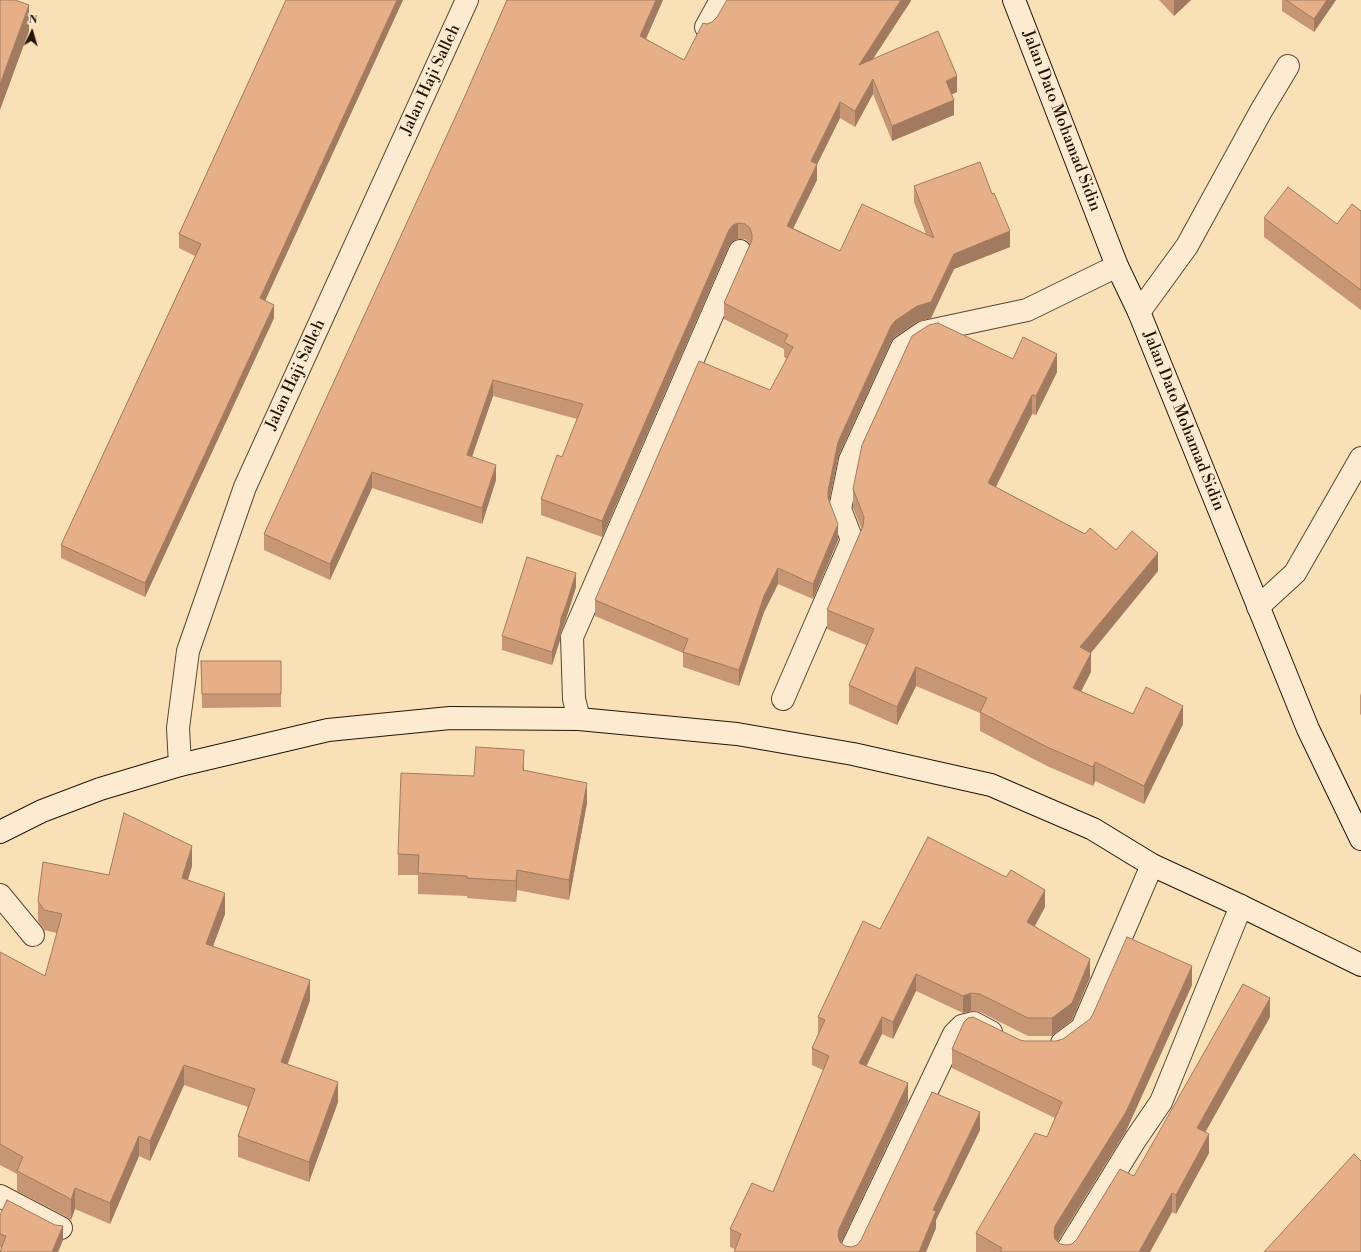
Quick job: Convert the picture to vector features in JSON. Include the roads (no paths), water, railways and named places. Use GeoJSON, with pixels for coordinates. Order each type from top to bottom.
{"type":"FeatureCollection","features":[{"type":"Feature","properties":{"kind":"street","name":"Jalan Haji Salleh"},"geometry":{"type":"LineString","coordinates":[[180,765],[178,728],[188,651],[245,487],[468,0]]}},
{"type":"Feature","properties":{"kind":"street"},"geometry":{"type":"LineString","coordinates":[[706,27],[721,0]]}},
{"type":"Feature","properties":{"kind":"street","name":"Jalan Dato Mohamad Sidin"},"geometry":{"type":"LineString","coordinates":[[1014,0],[1117,266],[1139,312],[1308,729],[1361,839]]}},
{"type":"Feature","properties":{"kind":"street"},"geometry":{"type":"LineString","coordinates":[[1139,312],[1187,246],[1261,111],[1288,66]]}},
{"type":"Feature","properties":{"kind":"street"},"geometry":{"type":"LineString","coordinates":[[579,719],[574,699],[572,637],[740,251]]}},
{"type":"Feature","properties":{"kind":"street"},"geometry":{"type":"LineString","coordinates":[[783,699],[852,540],[840,509],[850,460],[902,347],[924,332],[1027,310],[1117,266]]}},
{"type":"Feature","properties":{"kind":"street"},"geometry":{"type":"LineString","coordinates":[[1258,607],[1295,573],[1361,458]]}},
{"type":"Feature","properties":{"kind":"street"},"geometry":{"type":"LineString","coordinates":[[0,832],[42,811],[100,789],[180,765],[328,730],[450,718],[579,719],[737,734],[853,754],[991,785],[1093,829],[1152,865],[1241,906],[1361,966]]}},
{"type":"Feature","properties":{"kind":"street"},"geometry":{"type":"LineString","coordinates":[[1041,1048],[1056,1048],[1082,1028],[1152,865]]}},
{"type":"Feature","properties":{"kind":"street"},"geometry":{"type":"LineString","coordinates":[[0,895],[33,935]]}},
{"type":"Feature","properties":{"kind":"street"},"geometry":{"type":"LineString","coordinates":[[1066,1252],[1134,1140],[1161,1102],[1241,906]]}},
{"type":"Feature","properties":{"kind":"street"},"geometry":{"type":"LineString","coordinates":[[850,1252],[954,1034],[962,1026],[974,1023],[1006,1039]]}},
{"type":"Feature","properties":{"kind":"street"},"geometry":{"type":"LineString","coordinates":[[0,1196],[61,1228]]}}]}
